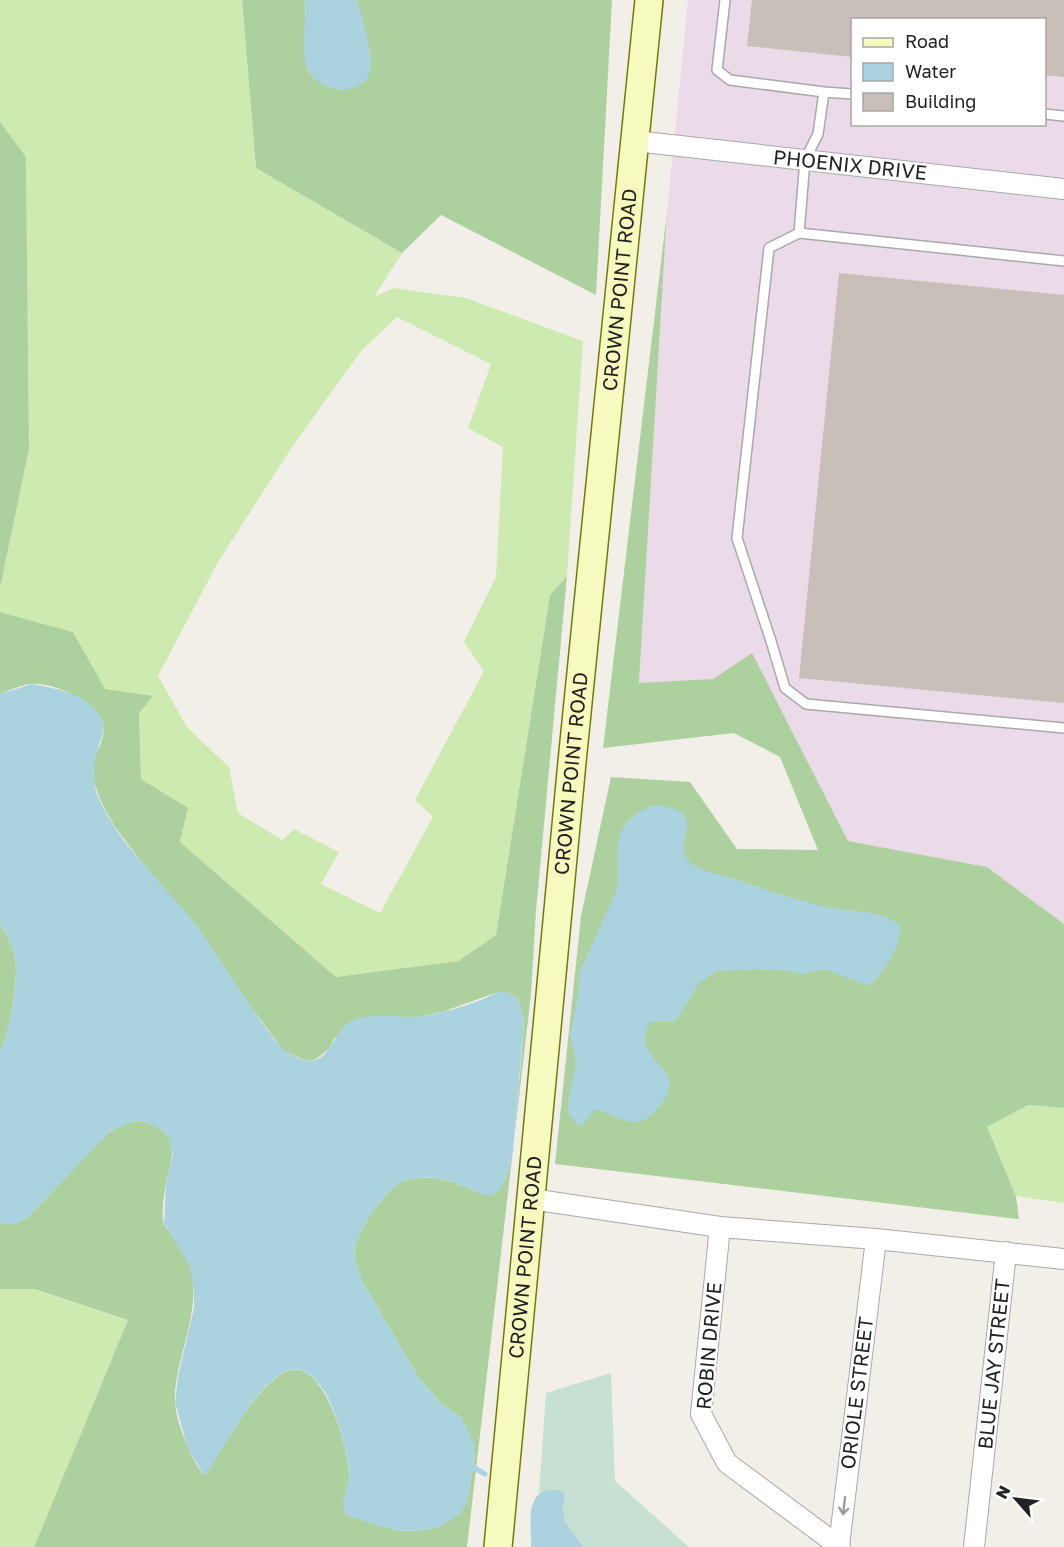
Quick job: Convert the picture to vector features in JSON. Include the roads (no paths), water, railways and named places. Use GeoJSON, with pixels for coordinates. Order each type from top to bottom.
{"type":"FeatureCollection","features":[{"type":"Feature","properties":{"kind":"main road","name":"CROWN POINT ROAD"},"geometry":{"type":"LineString","coordinates":[[498,1547],[572,762],[649,0]]}},
{"type":"Feature","properties":{"kind":"street","name":"PHOENIX DRIVE"},"geometry":{"type":"LineString","coordinates":[[635,141],[1064,189]]}},
{"type":"Feature","properties":{"kind":"street"},"geometry":{"type":"LineString","coordinates":[[531,1199],[720,1227],[876,1239],[1064,1259]]}},
{"type":"Feature","properties":{"kind":"street","name":"ROBIN DRIVE"},"geometry":{"type":"LineString","coordinates":[[720,1227],[701,1414],[727,1463],[839,1547]]}},
{"type":"Feature","properties":{"kind":"street","name":"ORIOLE STREET"},"geometry":{"type":"LineString","coordinates":[[839,1547],[876,1239]]}},
{"type":"Feature","properties":{"kind":"street","name":"BLUE JAY STREET"},"geometry":{"type":"LineString","coordinates":[[974,1547],[1006,1252]]}},
{"type":"Feature","properties":{"kind":"lane"},"geometry":{"type":"LineString","coordinates":[[725,0],[717,69],[730,81],[851,94]]}},
{"type":"Feature","properties":{"kind":"lane"},"geometry":{"type":"LineString","coordinates":[[799,233],[805,160],[818,134],[824,92]]}},
{"type":"Feature","properties":{"kind":"lane"},"geometry":{"type":"LineString","coordinates":[[1046,114],[1064,116]]}},
{"type":"Feature","properties":{"kind":"lane"},"geometry":{"type":"LineString","coordinates":[[1064,261],[799,233],[769,248],[737,538],[785,688],[806,704],[1064,728]]}},
{"type":"Feature","properties":{"kind":"water"},"geometry":{"type":"Polygon","coordinates":[[[305,0],[357,0],[369,47],[371,66],[365,81],[357,87],[336,89],[317,81],[310,73],[304,49],[305,0]]]}},
{"type":"Feature","properties":{"kind":"water"},"geometry":{"type":"Polygon","coordinates":[[[32,684],[76,696],[97,712],[103,724],[103,730],[96,753],[94,779],[97,795],[108,817],[131,849],[196,925],[259,1018],[288,1053],[307,1061],[317,1059],[323,1056],[343,1027],[363,1017],[429,1015],[464,1006],[498,992],[509,993],[518,999],[524,1022],[513,1151],[506,1179],[495,1194],[489,1196],[454,1182],[436,1178],[415,1178],[401,1182],[386,1194],[372,1212],[355,1247],[355,1259],[361,1279],[418,1377],[442,1405],[461,1417],[474,1442],[475,1455],[467,1501],[461,1513],[439,1527],[415,1531],[395,1530],[348,1516],[343,1502],[349,1478],[348,1464],[337,1421],[323,1389],[316,1380],[301,1370],[290,1370],[279,1375],[267,1385],[233,1430],[208,1472],[203,1474],[188,1449],[175,1403],[178,1376],[194,1308],[194,1291],[190,1266],[164,1223],[166,1184],[173,1154],[168,1136],[162,1130],[144,1121],[134,1121],[110,1131],[29,1216],[15,1224],[0,1223],[0,1051],[10,1019],[15,992],[16,967],[13,949],[0,924],[0,694],[32,684]]]}},
{"type":"Feature","properties":{"kind":"water"},"geometry":{"type":"Polygon","coordinates":[[[658,805],[676,809],[684,816],[687,823],[684,851],[688,860],[699,868],[815,904],[884,917],[900,926],[898,941],[885,968],[868,986],[825,969],[802,974],[758,969],[717,971],[699,983],[677,1019],[673,1022],[651,1022],[645,1035],[646,1046],[665,1072],[669,1082],[668,1094],[656,1111],[645,1119],[635,1122],[594,1110],[583,1125],[578,1125],[568,1113],[568,1101],[575,1069],[575,1055],[570,1036],[579,990],[580,971],[616,892],[617,850],[621,833],[636,814],[658,805]]]}},
{"type":"Feature","properties":{"kind":"water"},"geometry":{"type":"Polygon","coordinates":[[[547,1490],[559,1490],[565,1494],[563,1511],[566,1523],[584,1547],[531,1547],[532,1506],[535,1499],[547,1490]]]}},
{"type":"Feature","properties":{"kind":"waterway"},"geometry":{"type":"LineString","coordinates":[[468,1464],[485,1474]]}}]}
